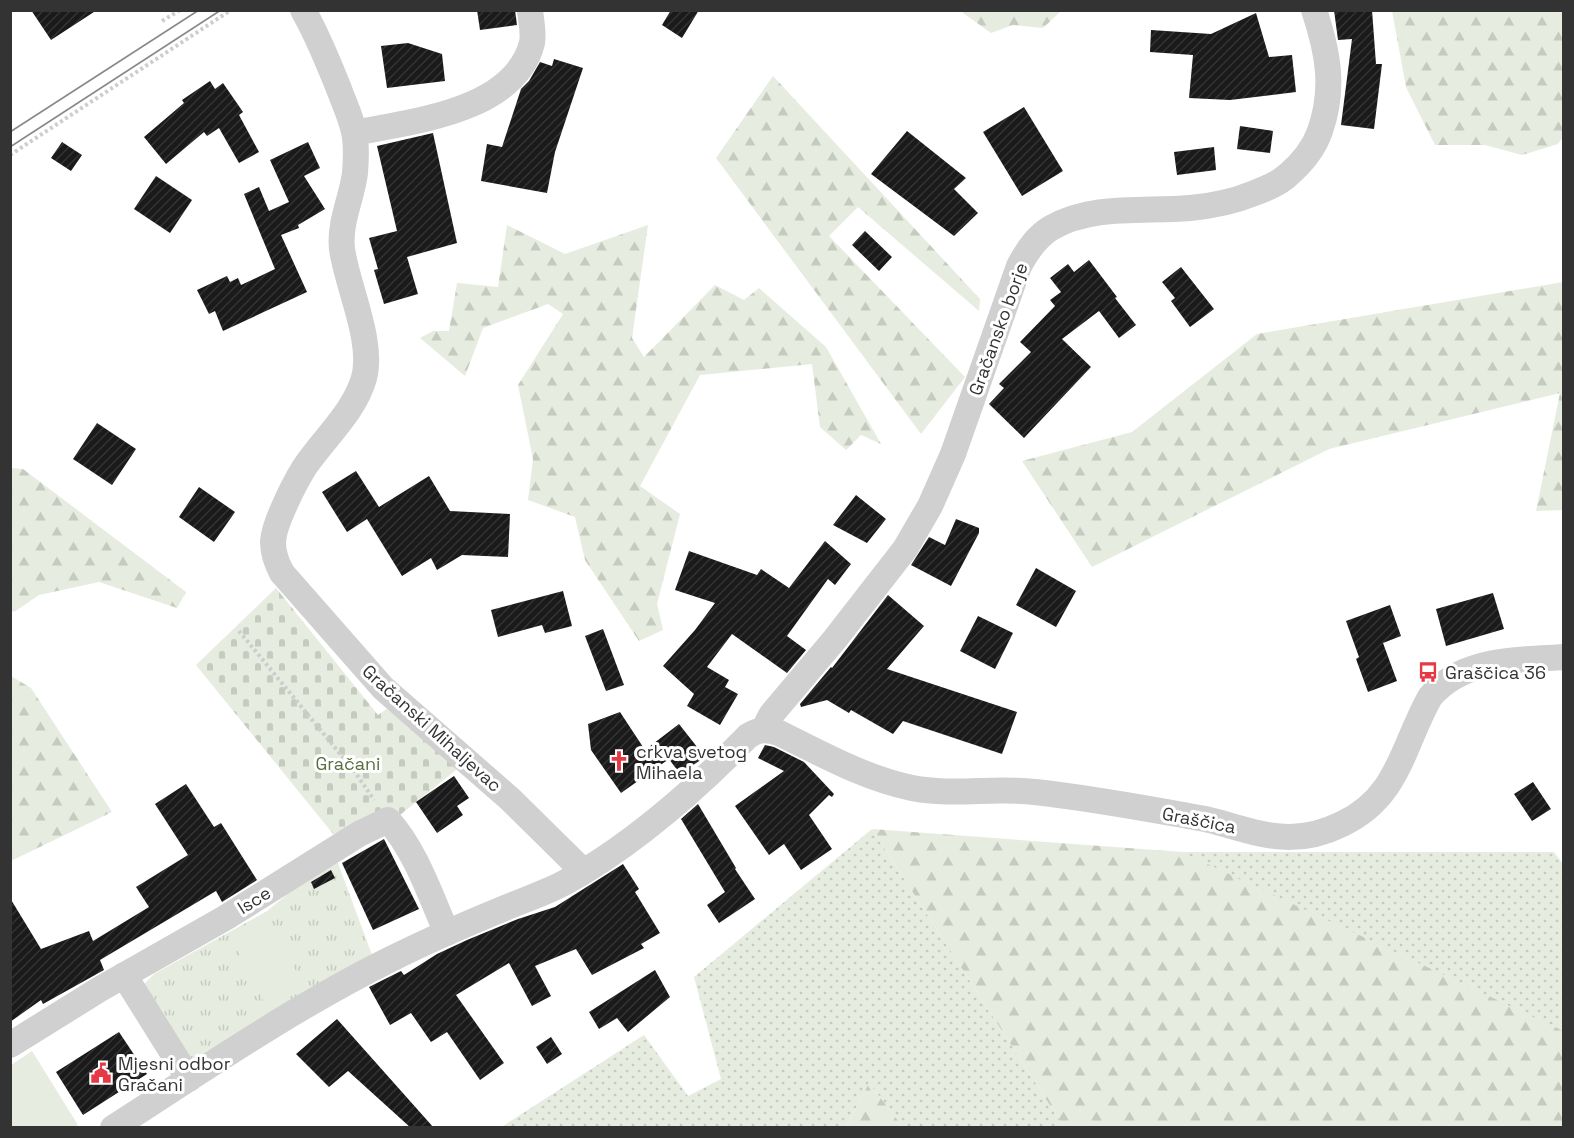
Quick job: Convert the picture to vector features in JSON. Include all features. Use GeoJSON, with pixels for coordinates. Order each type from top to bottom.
{"type":"FeatureCollection","features":[{"type":"Feature","properties":{"kind":"street","name":"Gračanski Mihaljevac"},"geometry":{"type":"LineString","coordinates":[[303,10],[315,31],[355,133],[354,175],[342,237],[344,261],[362,331],[366,367],[357,395],[292,488],[274,530],[273,553],[282,573],[364,669],[510,799],[583,871]]}},
{"type":"Feature","properties":{"kind":"street"},"geometry":{"type":"LineString","coordinates":[[355,133],[457,110],[476,103],[494,92],[519,69],[527,54],[532,42],[530,10]]}},
{"type":"Feature","properties":{"kind":"street","name":"Gračansko borje"},"geometry":{"type":"LineString","coordinates":[[764,729],[771,715],[835,639],[917,530],[942,481],[965,422],[1019,266],[1038,238],[1050,228],[1084,216],[1119,211],[1190,208],[1230,202],[1267,189],[1283,179],[1310,152],[1323,121],[1329,82],[1325,43],[1314,10]]}},
{"type":"Feature","properties":{"kind":"street","name":"Graščica"},"geometry":{"type":"LineString","coordinates":[[764,729],[778,732],[865,775],[913,788],[948,791],[993,789],[1035,792],[1204,819],[1289,837],[1308,835],[1341,825],[1361,813],[1381,796],[1393,780],[1430,697],[1449,679],[1460,672],[1490,664],[1563,657]]}},
{"type":"Feature","properties":{"kind":"street"},"geometry":{"type":"LineString","coordinates":[[113,1128],[353,979],[447,933],[562,884],[621,847],[680,800],[748,736],[764,729]]}},
{"type":"Feature","properties":{"kind":"street"},"geometry":{"type":"LineString","coordinates":[[388,820],[408,848],[447,933]]}},
{"type":"Feature","properties":{"kind":"street","name":"Isce"},"geometry":{"type":"LineString","coordinates":[[10,1045],[124,975],[208,928],[359,834],[388,820]]}},
{"type":"Feature","properties":{"kind":"street"},"geometry":{"type":"LineString","coordinates":[[124,975],[189,1079]]}},
{"type":"Feature","properties":{"kind":"path"},"geometry":{"type":"LineString","coordinates":[[162,21],[180,10]]}},
{"type":"Feature","properties":{"kind":"path"},"geometry":{"type":"LineString","coordinates":[[10,155],[231,10]]}},
{"type":"Feature","properties":{"kind":"path"},"geometry":{"type":"LineString","coordinates":[[239,631],[355,772],[388,820]]}},
{"type":"Feature","properties":{"kind":"green space"},"geometry":{"type":"Polygon","coordinates":[[[962,10],[1061,11],[1043,28],[1013,25],[991,33],[962,10]]]}},
{"type":"Feature","properties":{"kind":"green space"},"geometry":{"type":"Polygon","coordinates":[[[1392,11],[1563,11],[1563,137],[1558,144],[1522,155],[1485,145],[1435,145],[1406,87],[1392,11]]]}},
{"type":"Feature","properties":{"kind":"green space"},"geometry":{"type":"Polygon","coordinates":[[[773,76],[980,299],[979,311],[858,207],[829,236],[965,377],[921,434],[716,158],[773,76]]]}},
{"type":"Feature","properties":{"kind":"green space"},"geometry":{"type":"Polygon","coordinates":[[[507,225],[565,254],[648,225],[632,338],[644,357],[715,285],[744,300],[759,288],[826,347],[881,444],[861,435],[846,450],[820,427],[812,364],[700,375],[640,486],[680,514],[657,604],[663,630],[639,641],[585,560],[575,517],[528,500],[533,459],[518,385],[563,314],[548,304],[483,328],[465,376],[420,338],[433,331],[449,331],[457,283],[498,287],[507,225]]]}},
{"type":"Feature","properties":{"kind":"green space"},"geometry":{"type":"Polygon","coordinates":[[[1563,282],[1563,510],[1536,511],[1560,393],[1329,449],[1092,567],[1022,461],[1132,432],[1257,334],[1563,282]]]}},
{"type":"Feature","properties":{"kind":"green space"},"geometry":{"type":"Polygon","coordinates":[[[11,468],[23,469],[186,592],[177,608],[99,582],[39,595],[14,612],[11,610],[11,468]]]}},
{"type":"Feature","properties":{"kind":"green space","name":"Gračani"},"geometry":{"type":"Polygon","coordinates":[[[276,588],[378,715],[391,706],[461,766],[395,819],[386,807],[338,840],[196,665],[276,588]]]}},
{"type":"Feature","properties":{"kind":"green space"},"geometry":{"type":"Polygon","coordinates":[[[11,676],[31,688],[112,812],[11,861],[11,676]]]}},
{"type":"Feature","properties":{"kind":"green space"},"geometry":{"type":"Polygon","coordinates":[[[872,829],[1064,1127],[903,1127],[869,1083],[846,1127],[500,1128],[644,1035],[688,1096],[721,1079],[694,977],[872,829]]]}},
{"type":"Feature","properties":{"kind":"green space"},"geometry":{"type":"Polygon","coordinates":[[[872,829],[1182,852],[1563,1031],[1563,1127],[1064,1127],[872,829]]]}},
{"type":"Feature","properties":{"kind":"green space"},"geometry":{"type":"Polygon","coordinates":[[[1174,852],[1554,852],[1563,864],[1563,1032],[1174,852]]]}},
{"type":"Feature","properties":{"kind":"green space"},"geometry":{"type":"Polygon","coordinates":[[[335,855],[372,955],[200,1057],[185,1061],[144,984],[154,974],[267,911],[335,855]]]}},
{"type":"Feature","properties":{"kind":"green space"},"geometry":{"type":"Polygon","coordinates":[[[273,926],[302,983],[264,1002],[235,945],[273,926]]]}},
{"type":"Feature","properties":{"kind":"green space"},"geometry":{"type":"Polygon","coordinates":[[[32,1051],[78,1125],[73,1127],[11,1127],[11,1065],[32,1051]]]}},
{"type":"Feature","properties":{"kind":"green space"},"geometry":{"type":"Polygon","coordinates":[[[869,1083],[903,1127],[846,1127],[869,1083]]]}},
{"type":"Feature","properties":{"kind":"building"},"geometry":{"type":"Polygon","coordinates":[[[31,10],[97,10],[51,40],[31,10]]]}},
{"type":"Feature","properties":{"kind":"building"},"geometry":{"type":"Polygon","coordinates":[[[477,10],[515,10],[517,25],[480,30],[477,10]]]}},
{"type":"Feature","properties":{"kind":"building"},"geometry":{"type":"Polygon","coordinates":[[[671,10],[699,10],[682,38],[662,25],[671,10]]]}},
{"type":"Feature","properties":{"kind":"building"},"geometry":{"type":"Polygon","coordinates":[[[1334,10],[1372,10],[1376,64],[1382,64],[1374,129],[1341,125],[1352,39],[1338,40],[1334,10]]]}},
{"type":"Feature","properties":{"kind":"building"},"geometry":{"type":"Polygon","coordinates":[[[1256,13],[1269,57],[1292,55],[1296,92],[1230,100],[1189,98],[1193,55],[1150,52],[1151,30],[1211,34],[1256,13]]]}},
{"type":"Feature","properties":{"kind":"building"},"geometry":{"type":"Polygon","coordinates":[[[408,43],[442,54],[445,81],[387,88],[381,46],[408,43]]]}},
{"type":"Feature","properties":{"kind":"building"},"geometry":{"type":"Polygon","coordinates":[[[554,59],[583,68],[555,152],[547,193],[481,181],[487,144],[502,147],[521,89],[529,81],[540,62],[552,66],[554,59]]]}},
{"type":"Feature","properties":{"kind":"building"},"geometry":{"type":"Polygon","coordinates":[[[210,81],[215,89],[223,83],[243,112],[239,115],[259,152],[239,163],[219,128],[207,136],[204,132],[166,164],[144,137],[184,103],[182,100],[210,81]]]}},
{"type":"Feature","properties":{"kind":"building"},"geometry":{"type":"Polygon","coordinates":[[[1024,107],[1063,171],[1022,196],[983,132],[1024,107]]]}},
{"type":"Feature","properties":{"kind":"building"},"geometry":{"type":"Polygon","coordinates":[[[1240,126],[1273,131],[1270,153],[1237,149],[1240,126]]]}},
{"type":"Feature","properties":{"kind":"building"},"geometry":{"type":"Polygon","coordinates":[[[907,131],[966,178],[954,189],[978,213],[954,236],[871,174],[907,131]]]}},
{"type":"Feature","properties":{"kind":"building"},"geometry":{"type":"Polygon","coordinates":[[[433,133],[457,243],[407,257],[418,294],[384,304],[374,270],[378,269],[369,238],[397,231],[377,146],[433,133]]]}},
{"type":"Feature","properties":{"kind":"building"},"geometry":{"type":"Polygon","coordinates":[[[62,142],[82,155],[71,171],[51,158],[62,142]]]}},
{"type":"Feature","properties":{"kind":"building"},"geometry":{"type":"Polygon","coordinates":[[[308,142],[320,168],[304,176],[325,209],[298,225],[299,228],[281,235],[307,292],[223,331],[215,311],[209,314],[197,290],[227,276],[230,282],[238,278],[241,285],[275,269],[244,194],[259,187],[269,211],[289,202],[270,160],[308,142]]]}},
{"type":"Feature","properties":{"kind":"building"},"geometry":{"type":"Polygon","coordinates":[[[1214,147],[1216,170],[1177,175],[1174,152],[1214,147]]]}},
{"type":"Feature","properties":{"kind":"building"},"geometry":{"type":"Polygon","coordinates":[[[156,176],[192,200],[170,233],[134,209],[156,176]]]}},
{"type":"Feature","properties":{"kind":"building"},"geometry":{"type":"Polygon","coordinates":[[[865,231],[892,257],[879,271],[852,245],[865,231]]]}},
{"type":"Feature","properties":{"kind":"building"},"geometry":{"type":"Polygon","coordinates":[[[1089,260],[1136,325],[1119,338],[1099,311],[1062,339],[1091,367],[1024,438],[989,404],[1004,388],[999,384],[1031,352],[1020,342],[1055,306],[1050,300],[1061,292],[1050,278],[1068,264],[1074,272],[1089,260]]]}},
{"type":"Feature","properties":{"kind":"building"},"geometry":{"type":"Polygon","coordinates":[[[1181,267],[1214,309],[1190,327],[1171,301],[1175,298],[1162,282],[1181,267]]]}},
{"type":"Feature","properties":{"kind":"building"},"geometry":{"type":"Polygon","coordinates":[[[97,423],[136,449],[112,485],[73,459],[97,423]]]}},
{"type":"Feature","properties":{"kind":"building"},"geometry":{"type":"Polygon","coordinates":[[[356,471],[379,507],[429,476],[450,511],[510,514],[508,557],[462,555],[437,570],[431,558],[402,576],[367,519],[347,532],[322,492],[356,471]]]}},
{"type":"Feature","properties":{"kind":"building"},"geometry":{"type":"Polygon","coordinates":[[[199,487],[235,512],[214,542],[179,517],[199,487]]]}},
{"type":"Feature","properties":{"kind":"building"},"geometry":{"type":"Polygon","coordinates":[[[856,495],[886,519],[867,543],[833,525],[856,495]]]}},
{"type":"Feature","properties":{"kind":"building"},"geometry":{"type":"Polygon","coordinates":[[[956,519],[979,528],[979,533],[951,586],[911,565],[929,537],[945,545],[956,519]]]}},
{"type":"Feature","properties":{"kind":"building"},"geometry":{"type":"Polygon","coordinates":[[[825,541],[851,564],[835,585],[828,579],[787,636],[806,650],[787,673],[732,634],[707,667],[729,680],[725,687],[738,694],[720,725],[687,706],[694,694],[663,666],[715,603],[675,590],[689,551],[757,575],[761,569],[789,588],[825,541]]]}},
{"type":"Feature","properties":{"kind":"building"},"geometry":{"type":"Polygon","coordinates":[[[1036,568],[1076,591],[1056,627],[1016,605],[1036,568]]]}},
{"type":"Feature","properties":{"kind":"building"},"geometry":{"type":"Polygon","coordinates":[[[563,591],[572,626],[545,633],[542,625],[498,637],[491,610],[563,591]]]}},
{"type":"Feature","properties":{"kind":"building"},"geometry":{"type":"Polygon","coordinates":[[[1493,593],[1504,629],[1446,646],[1436,609],[1493,593]]]}},
{"type":"Feature","properties":{"kind":"building"},"geometry":{"type":"Polygon","coordinates":[[[888,595],[924,626],[887,669],[1017,712],[1002,754],[903,721],[893,734],[851,710],[849,713],[827,700],[801,707],[800,704],[832,668],[888,595]]]}},
{"type":"Feature","properties":{"kind":"building"},"geometry":{"type":"Polygon","coordinates":[[[1390,605],[1401,636],[1383,643],[1397,681],[1368,692],[1346,621],[1390,605]]]}},
{"type":"Feature","properties":{"kind":"building"},"geometry":{"type":"Polygon","coordinates":[[[978,616],[1013,633],[995,669],[960,651],[978,616]]]}},
{"type":"Feature","properties":{"kind":"building"},"geometry":{"type":"Polygon","coordinates":[[[603,629],[624,685],[606,691],[585,636],[603,629]]]}},
{"type":"Feature","properties":{"kind":"building"},"geometry":{"type":"Polygon","coordinates":[[[620,712],[645,750],[679,724],[705,757],[680,774],[669,759],[621,793],[591,750],[588,724],[620,712]]]}},
{"type":"Feature","properties":{"kind":"building"},"geometry":{"type":"Polygon","coordinates":[[[765,745],[804,762],[834,794],[832,797],[829,795],[809,815],[832,849],[801,870],[784,844],[769,855],[735,806],[784,771],[758,758],[765,745]]]}},
{"type":"Feature","properties":{"kind":"building"},"geometry":{"type":"Polygon","coordinates":[[[454,776],[469,798],[457,806],[463,815],[437,833],[416,802],[454,776]]]}},
{"type":"Feature","properties":{"kind":"building"},"geometry":{"type":"Polygon","coordinates":[[[1533,782],[1551,809],[1532,821],[1514,794],[1533,782]]]}},
{"type":"Feature","properties":{"kind":"building"},"geometry":{"type":"Polygon","coordinates":[[[186,784],[214,827],[221,823],[257,880],[222,902],[216,891],[100,960],[104,970],[43,1004],[41,1000],[10,1022],[10,898],[41,949],[89,931],[93,941],[149,907],[136,887],[188,855],[155,804],[186,784]]]}},
{"type":"Feature","properties":{"kind":"building"},"geometry":{"type":"Polygon","coordinates":[[[698,804],[755,899],[719,923],[707,905],[725,892],[681,819],[698,804]]]}},
{"type":"Feature","properties":{"kind":"building"},"geometry":{"type":"Polygon","coordinates":[[[384,839],[419,909],[373,930],[342,863],[384,839]]]}},
{"type":"Feature","properties":{"kind":"building"},"geometry":{"type":"Polygon","coordinates":[[[623,864],[639,889],[635,892],[660,933],[641,944],[644,948],[592,975],[576,949],[535,966],[551,996],[532,1006],[509,963],[456,995],[504,1063],[480,1080],[447,1032],[431,1042],[411,1013],[390,1025],[369,987],[401,971],[404,975],[437,954],[467,940],[555,907],[623,864]]]}},
{"type":"Feature","properties":{"kind":"building"},"geometry":{"type":"Polygon","coordinates":[[[331,870],[335,878],[314,889],[311,882],[331,870]]]}},
{"type":"Feature","properties":{"kind":"building"},"geometry":{"type":"Polygon","coordinates":[[[655,970],[670,997],[628,1032],[617,1018],[599,1029],[589,1012],[655,970]]]}},
{"type":"Feature","properties":{"kind":"building"},"geometry":{"type":"Polygon","coordinates":[[[337,1019],[434,1128],[411,1128],[348,1071],[329,1087],[296,1054],[337,1019]]]}},
{"type":"Feature","properties":{"kind":"building","name":"Mjesni odbor Gračani"},"geometry":{"type":"Polygon","coordinates":[[[119,1032],[147,1074],[83,1115],[56,1072],[119,1032]]]}},
{"type":"Feature","properties":{"kind":"building"},"geometry":{"type":"Polygon","coordinates":[[[551,1037],[562,1054],[547,1064],[536,1047],[551,1037]]]}},
{"type":"Feature","properties":{"kind":"tram line"},"geometry":{"type":"LineString","coordinates":[[10,132],[199,10]]}},
{"type":"Feature","properties":{"kind":"tram line"},"geometry":{"type":"LineString","coordinates":[[10,147],[221,10]]}},
{"type":"Feature","properties":{"kind":"place","name":"Graščica 36"},"geometry":{"type":"Point","coordinates":[1428,672]}},
{"type":"Feature","properties":{"kind":"place","name":"crkva svetog Mihaela"},"geometry":{"type":"Point","coordinates":[619,761]}},
{"type":"Feature","properties":{"kind":"place","name":"Mjesni odbor Gračani"},"geometry":{"type":"Point","coordinates":[101,1073]}}]}
